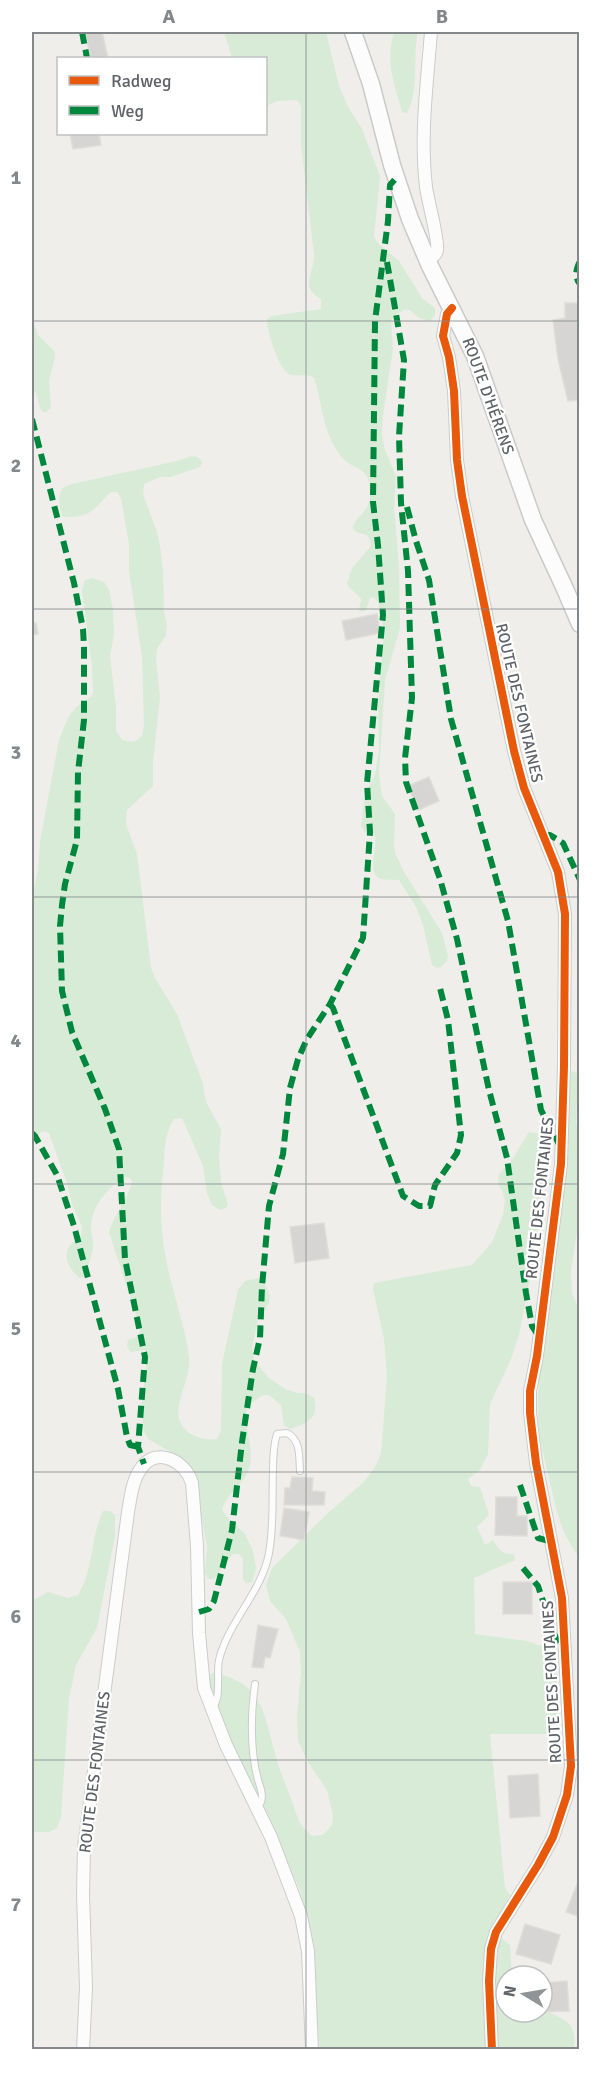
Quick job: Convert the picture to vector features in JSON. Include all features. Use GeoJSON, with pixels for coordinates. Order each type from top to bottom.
{"type":"FeatureCollection","features":[{"type":"Feature","properties":{"kind":"main road","name":"ROUTE D'HÉRENS"},"geometry":{"type":"LineString","coordinates":[[353,32],[380,112],[399,188],[428,260],[469,342],[487,385],[533,520],[566,589],[579,624]]}},
{"type":"Feature","properties":{"kind":"street"},"geometry":{"type":"LineString","coordinates":[[428,260],[434,256],[437,242],[428,206],[423,164],[423,134],[431,32]]}},
{"type":"Feature","properties":{"kind":"street","name":"ROUTE DES FONTAINES"},"geometry":{"type":"LineString","coordinates":[[452,308],[447,314],[443,336],[454,390],[457,460],[466,520],[514,751],[524,788],[558,872],[565,914],[566,947],[561,1164],[530,1413],[536,1463],[562,1598],[571,1755],[570,1780],[565,1806],[550,1844],[501,1923],[493,1941],[489,1959],[492,2049]]}},
{"type":"Feature","properties":{"kind":"street","name":"ROUTE DES FONTAINES"},"geometry":{"type":"LineString","coordinates":[[83,2049],[86,1987],[83,1885],[86,1834],[132,1488],[142,1466],[154,1459],[165,1458],[180,1464],[188,1473],[192,1483],[204,1688],[226,1745],[258,1807],[296,1900],[306,1933],[312,2049]]}},
{"type":"Feature","properties":{"kind":"lane"},"geometry":{"type":"LineString","coordinates":[[211,1709],[216,1702],[219,1662],[224,1644],[261,1578],[269,1555],[272,1536],[273,1452],[277,1434],[287,1433],[295,1438],[300,1471]]}},
{"type":"Feature","properties":{"kind":"lane"},"geometry":{"type":"LineString","coordinates":[[255,1684],[254,1755],[262,1793],[258,1807]]}},
{"type":"Feature","properties":{"kind":"green space"},"geometry":{"type":"Polygon","coordinates":[[[224,32],[326,32],[339,86],[347,105],[362,129],[380,176],[374,237],[399,261],[422,298],[435,308],[435,315],[430,321],[419,318],[410,310],[404,310],[393,317],[391,322],[393,349],[382,435],[385,450],[396,476],[394,507],[399,567],[400,628],[385,680],[379,774],[382,796],[395,814],[396,855],[442,933],[448,956],[447,961],[441,967],[436,968],[432,965],[423,925],[416,907],[399,880],[381,879],[376,874],[373,864],[375,835],[365,832],[361,826],[365,794],[375,775],[379,750],[378,706],[384,631],[378,602],[374,597],[370,598],[366,610],[362,612],[359,610],[361,599],[347,584],[352,568],[370,547],[367,535],[356,532],[353,528],[368,505],[369,483],[364,473],[346,461],[335,447],[326,428],[314,378],[291,375],[282,367],[271,341],[267,319],[272,316],[321,309],[321,299],[314,294],[309,285],[314,255],[301,144],[301,106],[297,100],[277,101],[267,106],[267,57],[232,57],[224,32]]]}},
{"type":"Feature","properties":{"kind":"green space"},"geometry":{"type":"Polygon","coordinates":[[[394,32],[418,32],[415,83],[407,113],[402,112],[390,63],[394,32]]]}},
{"type":"Feature","properties":{"kind":"green space"},"geometry":{"type":"Polygon","coordinates":[[[32,308],[33,321],[38,335],[55,352],[49,381],[51,408],[45,413],[40,409],[36,393],[32,391],[32,308]]]}},
{"type":"Feature","properties":{"kind":"green space"},"geometry":{"type":"Polygon","coordinates":[[[192,456],[198,457],[202,462],[200,467],[171,477],[160,477],[144,484],[143,494],[160,546],[167,625],[166,635],[157,649],[156,658],[160,698],[153,762],[153,786],[127,810],[126,824],[137,854],[151,968],[177,1014],[203,1084],[206,1102],[221,1129],[219,1158],[221,1183],[228,1204],[226,1208],[220,1210],[212,1205],[207,1193],[203,1166],[182,1118],[174,1119],[170,1125],[165,1145],[161,1216],[166,1259],[185,1332],[189,1357],[188,1374],[178,1409],[181,1424],[192,1435],[217,1439],[221,1430],[222,1364],[238,1290],[245,1281],[258,1278],[263,1281],[270,1295],[269,1303],[258,1320],[252,1347],[254,1360],[269,1378],[285,1389],[306,1393],[314,1398],[315,1410],[311,1419],[290,1429],[284,1425],[281,1405],[269,1395],[262,1395],[248,1406],[246,1422],[251,1463],[245,1476],[222,1509],[245,1534],[253,1551],[256,1568],[252,1582],[246,1583],[243,1579],[243,1559],[239,1554],[233,1554],[214,1579],[208,1579],[205,1573],[207,1547],[193,1469],[183,1459],[148,1439],[144,1431],[141,1408],[148,1354],[145,1350],[131,1352],[127,1347],[128,1340],[139,1336],[140,1327],[109,1232],[132,1181],[125,1177],[119,1181],[107,1192],[94,1211],[91,1226],[92,1253],[83,1277],[79,1278],[70,1267],[66,1256],[70,1246],[81,1236],[82,1227],[72,1204],[49,1133],[44,1131],[32,1137],[32,899],[38,870],[40,841],[59,740],[68,718],[76,707],[91,697],[93,693],[82,590],[85,580],[92,578],[104,582],[109,590],[113,609],[114,634],[110,656],[116,707],[116,731],[122,740],[134,742],[142,736],[144,725],[142,657],[129,571],[129,544],[121,498],[117,492],[111,492],[91,512],[80,516],[63,517],[59,498],[63,488],[70,485],[192,456]]]}},
{"type":"Feature","properties":{"kind":"green space"},"geometry":{"type":"Polygon","coordinates":[[[573,1071],[578,1074],[576,1123],[580,1140],[577,1183],[578,1225],[571,1271],[572,1292],[580,1315],[580,1387],[577,1431],[577,1457],[580,1468],[579,1557],[567,1539],[557,1512],[541,1442],[538,1411],[538,1393],[562,1185],[569,1073],[573,1071]]]}},
{"type":"Feature","properties":{"kind":"green space"},"geometry":{"type":"Polygon","coordinates":[[[529,1132],[541,1134],[544,1146],[540,1167],[544,1188],[519,1335],[511,1359],[490,1404],[488,1454],[480,1470],[468,1479],[471,1486],[480,1487],[489,1515],[477,1527],[485,1545],[493,1540],[501,1551],[514,1554],[515,1560],[474,1578],[475,1634],[548,1646],[556,1658],[558,1734],[490,1734],[505,1888],[510,1895],[487,1936],[502,1939],[510,1945],[511,1964],[494,1964],[494,2024],[554,2024],[554,2015],[571,2026],[574,2048],[320,2049],[307,1919],[300,1890],[244,1767],[220,1723],[207,1689],[209,1676],[213,1673],[230,1677],[251,1691],[263,1712],[278,1765],[299,1820],[312,1836],[323,1835],[332,1825],[333,1815],[327,1790],[308,1762],[298,1741],[300,1652],[286,1619],[270,1601],[266,1585],[272,1568],[329,1512],[364,1482],[381,1454],[387,1376],[384,1339],[373,1289],[374,1283],[472,1265],[492,1242],[503,1215],[505,1201],[498,1184],[499,1174],[510,1163],[529,1132]]]}},
{"type":"Feature","properties":{"kind":"green space"},"geometry":{"type":"Polygon","coordinates":[[[103,1511],[110,1511],[115,1515],[115,1536],[97,1628],[76,1665],[69,1699],[61,1817],[57,1828],[49,1832],[32,1832],[32,1601],[48,1592],[68,1598],[78,1595],[90,1565],[96,1532],[103,1511]]]}},
{"type":"Feature","properties":{"kind":"building"},"geometry":{"type":"Polygon","coordinates":[[[85,32],[102,32],[108,57],[91,57],[85,32]]]}},
{"type":"Feature","properties":{"kind":"building"},"geometry":{"type":"Polygon","coordinates":[[[70,135],[99,135],[101,145],[73,149],[70,135]]]}},
{"type":"Feature","properties":{"kind":"building"},"geometry":{"type":"Polygon","coordinates":[[[565,303],[580,303],[580,400],[568,401],[558,359],[553,320],[565,318],[565,303]]]}},
{"type":"Feature","properties":{"kind":"building"},"geometry":{"type":"Polygon","coordinates":[[[377,614],[380,633],[346,640],[342,621],[377,614]]]}},
{"type":"Feature","properties":{"kind":"building"},"geometry":{"type":"Polygon","coordinates":[[[32,623],[36,623],[38,634],[32,635],[32,623]]]}},
{"type":"Feature","properties":{"kind":"building"},"geometry":{"type":"Polygon","coordinates":[[[429,777],[439,801],[418,810],[408,786],[429,777]]]}},
{"type":"Feature","properties":{"kind":"building"},"geometry":{"type":"Polygon","coordinates":[[[324,1223],[329,1258],[295,1263],[290,1227],[324,1223]]]}},
{"type":"Feature","properties":{"kind":"building"},"geometry":{"type":"Polygon","coordinates":[[[292,1477],[313,1478],[312,1491],[325,1492],[324,1505],[284,1505],[285,1488],[290,1488],[292,1477]]]}},
{"type":"Feature","properties":{"kind":"building"},"geometry":{"type":"Polygon","coordinates":[[[496,1497],[517,1497],[517,1516],[527,1516],[527,1536],[495,1535],[496,1497]]]}},
{"type":"Feature","properties":{"kind":"building"},"geometry":{"type":"Polygon","coordinates":[[[284,1508],[309,1512],[304,1540],[280,1536],[284,1508]]]}},
{"type":"Feature","properties":{"kind":"building"},"geometry":{"type":"Polygon","coordinates":[[[503,1582],[532,1582],[532,1614],[503,1614],[503,1582]]]}},
{"type":"Feature","properties":{"kind":"building"},"geometry":{"type":"Polygon","coordinates":[[[258,1625],[278,1629],[270,1658],[265,1657],[263,1668],[252,1667],[258,1625]]]}},
{"type":"Feature","properties":{"kind":"building"},"geometry":{"type":"Polygon","coordinates":[[[538,1774],[540,1816],[510,1818],[508,1776],[538,1774]]]}},
{"type":"Feature","properties":{"kind":"building"},"geometry":{"type":"Polygon","coordinates":[[[580,1877],[580,1917],[566,1912],[580,1877]]]}},
{"type":"Feature","properties":{"kind":"building"},"geometry":{"type":"Polygon","coordinates":[[[525,1924],[560,1935],[551,1964],[516,1954],[525,1924]]]}},
{"type":"Feature","properties":{"kind":"building"},"geometry":{"type":"Polygon","coordinates":[[[567,1981],[569,2011],[554,2012],[554,1982],[567,1981]]]}},
{"type":"Feature","properties":{"kind":"marked path"},"geometry":{"type":"LineString","coordinates":[[82,32],[87,57]]}},
{"type":"Feature","properties":{"kind":"marked path"},"geometry":{"type":"LineString","coordinates":[[199,1612],[209,1609],[214,1601],[232,1530],[242,1442],[260,1338],[269,1206],[283,1154],[290,1088],[298,1059],[307,1039],[330,1004],[363,938],[370,832],[367,783],[383,615],[373,502],[375,321],[388,221],[390,185],[396,178]]}},
{"type":"Feature","properties":{"kind":"marked path"},"geometry":{"type":"LineString","coordinates":[[580,261],[576,273],[580,284]]}},
{"type":"Feature","properties":{"kind":"marked path"},"geometry":{"type":"LineString","coordinates":[[387,262],[404,360],[399,436],[401,503],[408,571],[412,698],[405,758],[406,782],[440,879],[457,939],[489,1090],[507,1158],[526,1293],[532,1326],[538,1335]]}},
{"type":"Feature","properties":{"kind":"marked path"},"geometry":{"type":"LineString","coordinates":[[32,419],[74,583],[84,647],[84,720],[78,772],[77,840],[65,884],[60,926],[62,991],[72,1032],[105,1109],[119,1149],[125,1259],[145,1357],[138,1447],[144,1464]]}},
{"type":"Feature","properties":{"kind":"marked path"},"geometry":{"type":"LineString","coordinates":[[407,507],[429,580],[451,719],[508,921],[541,1110],[559,1144]]}},
{"type":"Feature","properties":{"kind":"marked path"},"geometry":{"type":"LineString","coordinates":[[545,836],[550,835],[563,843],[580,880]]}},
{"type":"Feature","properties":{"kind":"marked path"},"geometry":{"type":"LineString","coordinates":[[330,1004],[403,1196],[419,1206],[430,1206],[435,1185],[457,1153],[461,1135],[448,1020],[439,984]]}},
{"type":"Feature","properties":{"kind":"marked path"},"geometry":{"type":"LineString","coordinates":[[32,1133],[57,1175],[74,1226],[118,1389],[127,1437],[130,1445],[138,1447]]}},
{"type":"Feature","properties":{"kind":"marked path"},"geometry":{"type":"LineString","coordinates":[[520,1485],[538,1538],[553,1542]]}},
{"type":"Feature","properties":{"kind":"marked path"},"geometry":{"type":"LineString","coordinates":[[523,1568],[538,1586],[554,1634],[562,1647]]}},
{"type":"Feature","properties":{"kind":"cycle path"},"geometry":{"type":"LineString","coordinates":[[452,308],[447,314],[443,336],[454,391],[457,460],[462,496],[514,751],[524,788],[558,872],[565,914],[561,1164],[537,1356],[530,1391],[530,1413],[536,1463],[562,1598],[571,1766],[567,1795],[553,1837],[496,1932],[491,1949],[489,1981],[492,2050]]}}]}
